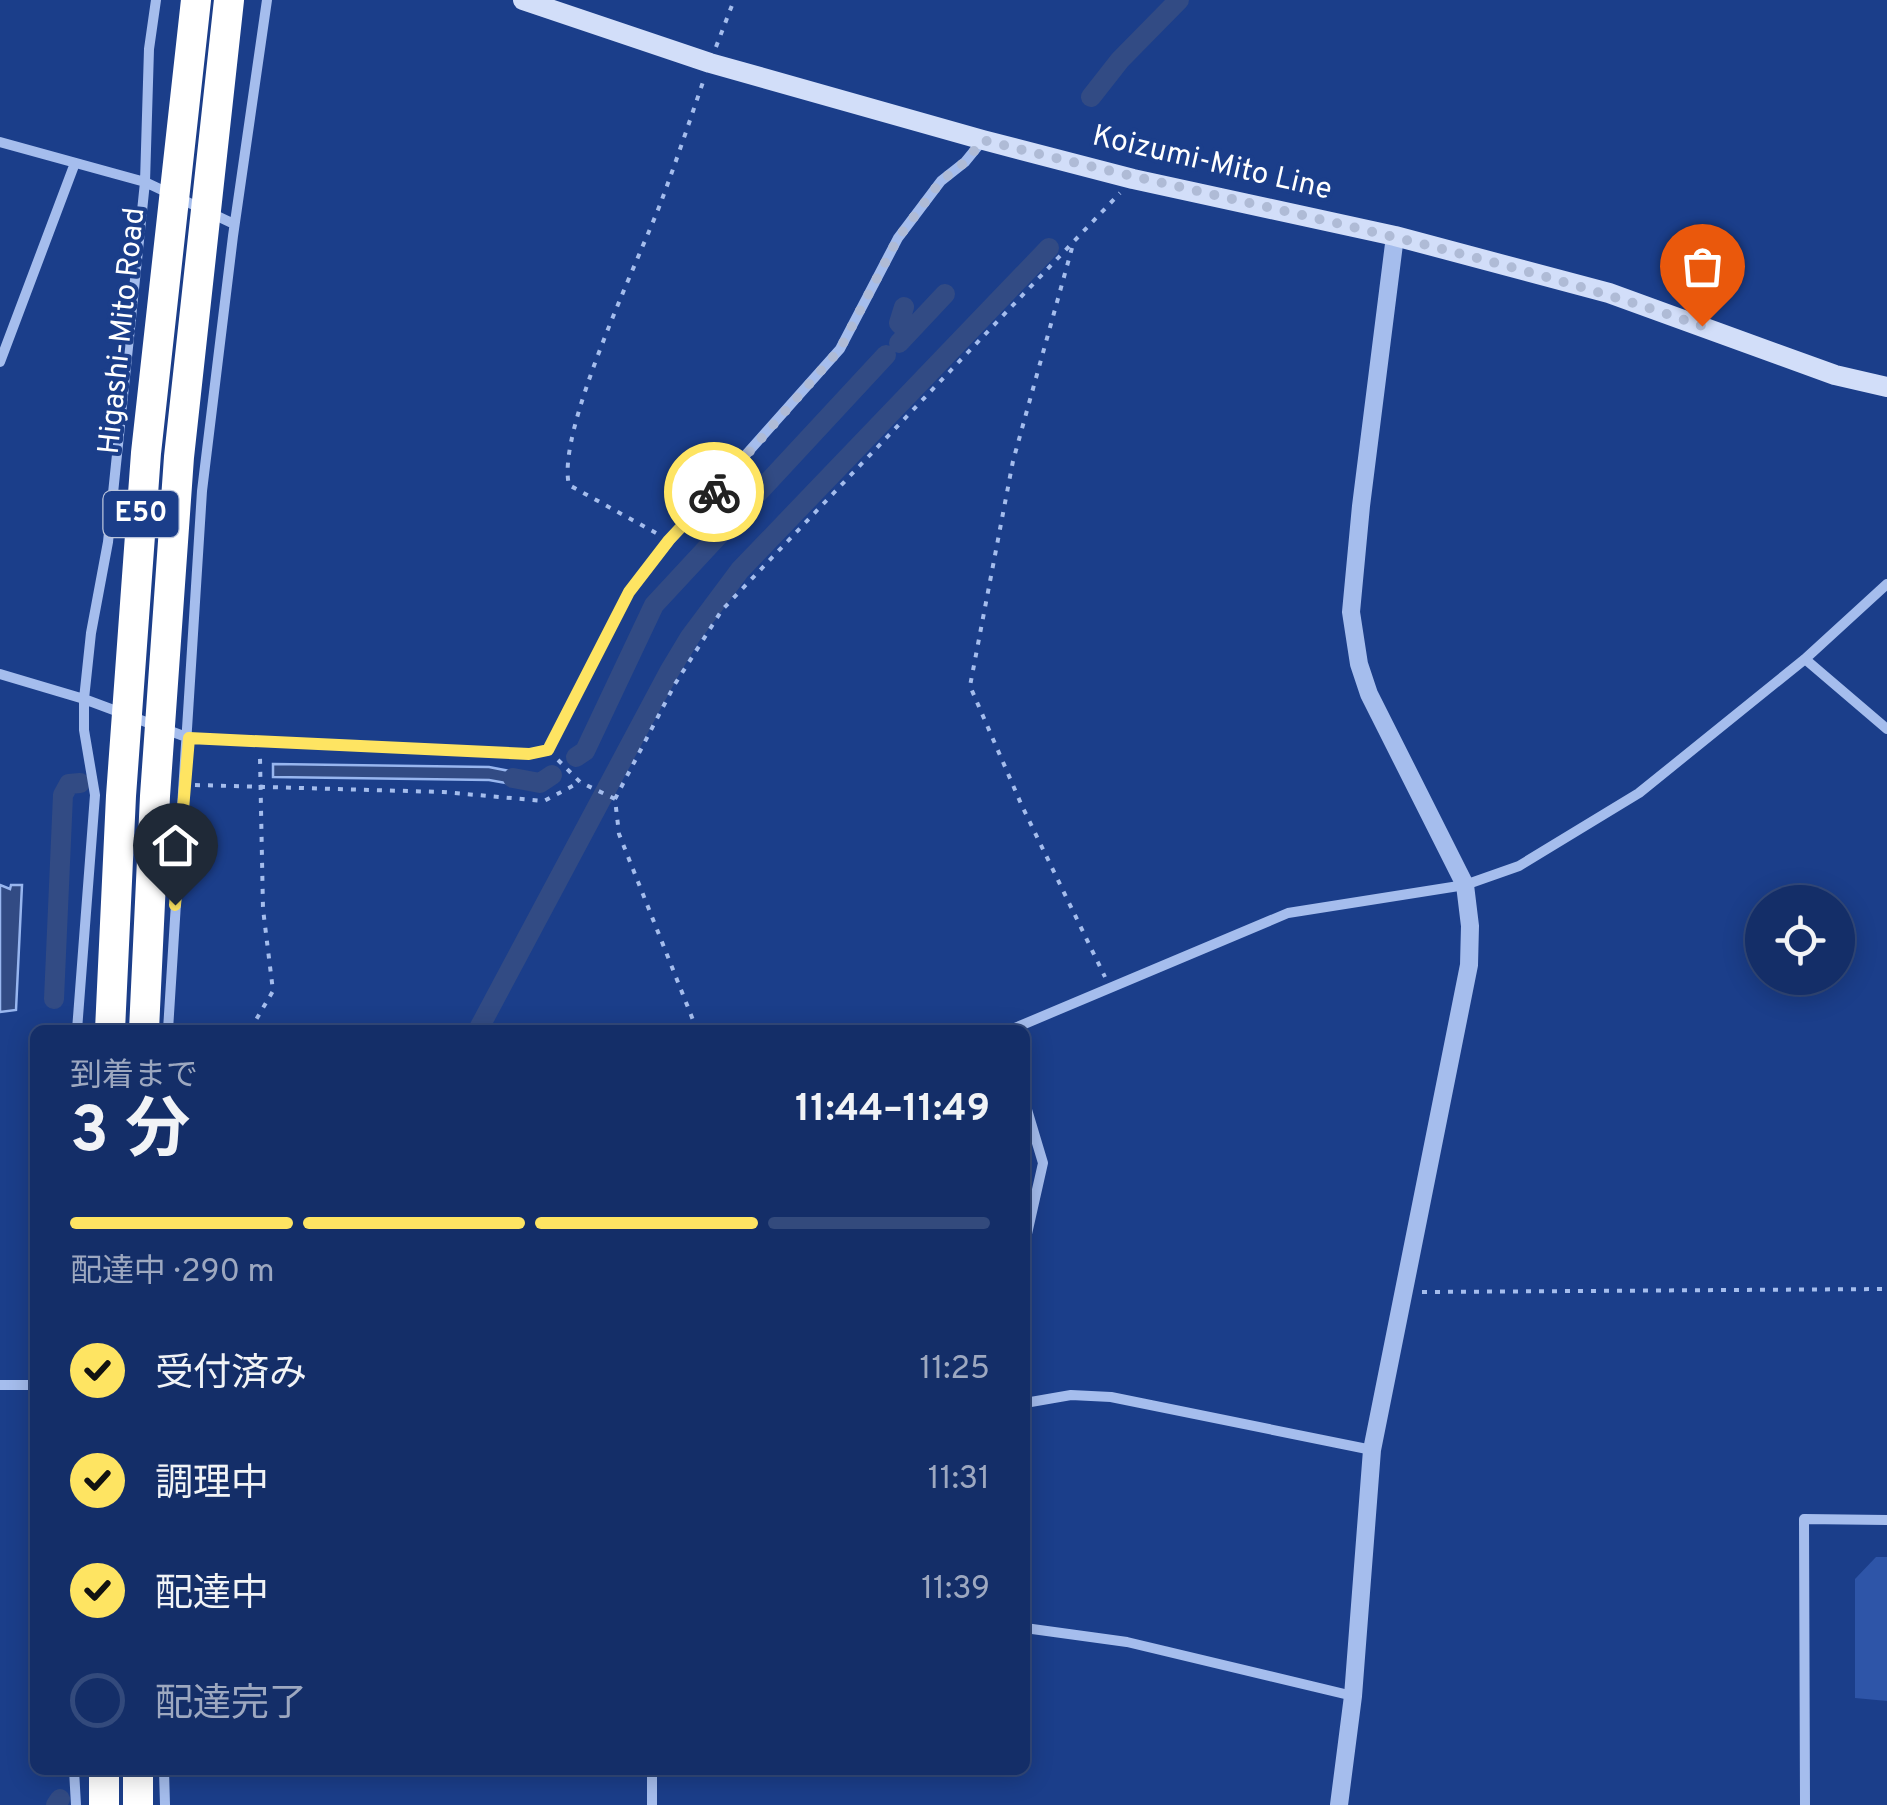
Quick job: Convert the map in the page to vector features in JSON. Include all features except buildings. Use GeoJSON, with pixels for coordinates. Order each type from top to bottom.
{"type":"FeatureCollection","features":[{"type":"Feature","properties":{"kind":"highway","name":"Higashi-Mito Road"},"geometry":{"type":"LineString","coordinates":[[110,1025],[121,796],[146,453],[196,0]]}},
{"type":"Feature","properties":{"kind":"highway","name":"E50"},"geometry":{"type":"LineString","coordinates":[[144,1025],[154,796],[179,457],[230,0]]}},
{"type":"Feature","properties":{"kind":"highway"},"geometry":{"type":"LineString","coordinates":[[104,1775],[104,1805]]}},
{"type":"Feature","properties":{"kind":"highway"},"geometry":{"type":"LineString","coordinates":[[138,1775],[138,1805]]}},
{"type":"Feature","properties":{"kind":"main road","name":"Koizumi-Mito Line"},"geometry":{"type":"LineString","coordinates":[[523,0],[710,62],[983,140],[1134,179],[1395,236],[1609,293],[1835,374],[1887,387]]}},
{"type":"Feature","properties":{"kind":"street"},"geometry":{"type":"LineString","coordinates":[[77,1025],[95,794],[84,730],[84,700],[91,633],[108,542],[145,182],[148,66],[156,0]]}},
{"type":"Feature","properties":{"kind":"street"},"geometry":{"type":"LineString","coordinates":[[168,1025],[202,491],[266,0]]}},
{"type":"Feature","properties":{"kind":"street"},"geometry":{"type":"LineString","coordinates":[[0,674],[189,738],[529,754],[548,750],[629,592],[669,540],[840,349],[898,238],[941,181],[965,162],[983,140]]}},
{"type":"Feature","properties":{"kind":"street"},"geometry":{"type":"LineString","coordinates":[[0,142],[145,182],[234,224]]}},
{"type":"Feature","properties":{"kind":"street"},"geometry":{"type":"LineString","coordinates":[[0,362],[74,163]]}},
{"type":"Feature","properties":{"kind":"street"},"geometry":{"type":"LineString","coordinates":[[1339,1805],[1353,1696],[1372,1450],[1469,965],[1466,885],[1369,694],[1351,612],[1395,236]]}},
{"type":"Feature","properties":{"kind":"street"},"geometry":{"type":"LineString","coordinates":[[1021,1025],[1288,913],[1466,885],[1519,866],[1639,793],[1805,660],[1887,584]]}},
{"type":"Feature","properties":{"kind":"street"},"geometry":{"type":"LineString","coordinates":[[1805,660],[1887,729]]}},
{"type":"Feature","properties":{"kind":"street"},"geometry":{"type":"LineString","coordinates":[[1030,1120],[1043,1163],[1030,1232]]}},
{"type":"Feature","properties":{"kind":"street"},"geometry":{"type":"LineString","coordinates":[[0,1385],[30,1385]]}},
{"type":"Feature","properties":{"kind":"street"},"geometry":{"type":"LineString","coordinates":[[1030,1403],[1071,1395],[1111,1397],[1372,1450]]}},
{"type":"Feature","properties":{"kind":"street"},"geometry":{"type":"LineString","coordinates":[[1805,1805],[1804,1520],[1887,1520]]}},
{"type":"Feature","properties":{"kind":"street"},"geometry":{"type":"LineString","coordinates":[[1030,1629],[1127,1642],[1353,1696]]}},
{"type":"Feature","properties":{"kind":"street"},"geometry":{"type":"LineString","coordinates":[[74,1775],[76,1805]]}},
{"type":"Feature","properties":{"kind":"street"},"geometry":{"type":"LineString","coordinates":[[164,1775],[165,1805]]}},
{"type":"Feature","properties":{"kind":"street"},"geometry":{"type":"LineString","coordinates":[[652,1775],[652,1805]]}},
{"type":"Feature","properties":{"kind":"path"},"geometry":{"type":"LineString","coordinates":[[669,540],[569,485],[566,471],[577,413],[662,199],[734,0]]}},
{"type":"Feature","properties":{"kind":"path"},"geometry":{"type":"LineString","coordinates":[[695,1025],[620,834],[615,800],[675,684],[722,610],[1134,179]]}},
{"type":"Feature","properties":{"kind":"path"},"geometry":{"type":"LineString","coordinates":[[1074,244],[1014,461],[970,686],[1022,806],[1110,986]]}},
{"type":"Feature","properties":{"kind":"path"},"geometry":{"type":"LineString","coordinates":[[253,1025],[273,992],[263,910],[259,743]]}},
{"type":"Feature","properties":{"kind":"path"},"geometry":{"type":"LineString","coordinates":[[548,750],[580,782],[615,800]]}},
{"type":"Feature","properties":{"kind":"path"},"geometry":{"type":"LineString","coordinates":[[185,785],[443,792],[544,801],[580,782]]}},
{"type":"Feature","properties":{"kind":"path"},"geometry":{"type":"LineString","coordinates":[[1404,1292],[1887,1289]]}},
{"type":"Feature","properties":{"kind":"shaded area"},"geometry":{"type":"Polygon","coordinates":[[[273,764],[489,767],[540,777],[540,789],[489,780],[273,777],[273,764]]]}},
{"type":"Feature","properties":{"kind":"shaded area"},"geometry":{"type":"Polygon","coordinates":[[[0,885],[10,889],[11,885],[22,885],[16,1010],[0,1012],[0,885]]]}},
{"type":"Feature","properties":{"kind":"shaded area"},"geometry":{"type":"Polygon","coordinates":[[[1876,1557],[1887,1557],[1887,1701],[1855,1698],[1855,1579],[1876,1557]]]}},
{"type":"Feature","properties":{"kind":"waterway"},"geometry":{"type":"LineString","coordinates":[[1091,97],[1120,60],[1179,0]]}},
{"type":"Feature","properties":{"kind":"waterway"},"geometry":{"type":"LineString","coordinates":[[481,1025],[690,637],[740,570],[1049,248]]}},
{"type":"Feature","properties":{"kind":"waterway"},"geometry":{"type":"LineString","coordinates":[[899,343],[945,294]]}},
{"type":"Feature","properties":{"kind":"waterway"},"geometry":{"type":"LineString","coordinates":[[904,307],[899,323],[908,332]]}},
{"type":"Feature","properties":{"kind":"waterway"},"geometry":{"type":"LineString","coordinates":[[576,757],[585,751],[654,605],[886,355]]}},
{"type":"Feature","properties":{"kind":"waterway"},"geometry":{"type":"LineString","coordinates":[[513,778],[540,783],[552,775]]}},
{"type":"Feature","properties":{"kind":"waterway"},"geometry":{"type":"LineString","coordinates":[[54,999],[63,795],[69,784],[80,783]]}},
{"type":"Feature","properties":{"kind":"waterway"},"geometry":{"type":"LineString","coordinates":[[56,1805],[60,1799]]}},
{"type":"Feature","properties":{"kind":"way so far"},"geometry":{"type":"LineString","coordinates":[[714,492],[840,349],[898,238],[941,181],[965,162],[983,140],[1162,186],[1395,236],[1609,293],[1702,326]]}},
{"type":"Feature","properties":{"kind":"route"},"geometry":{"type":"LineString","coordinates":[[175,905],[189,738],[529,754],[548,750],[629,592],[669,540],[714,492]]}}]}
